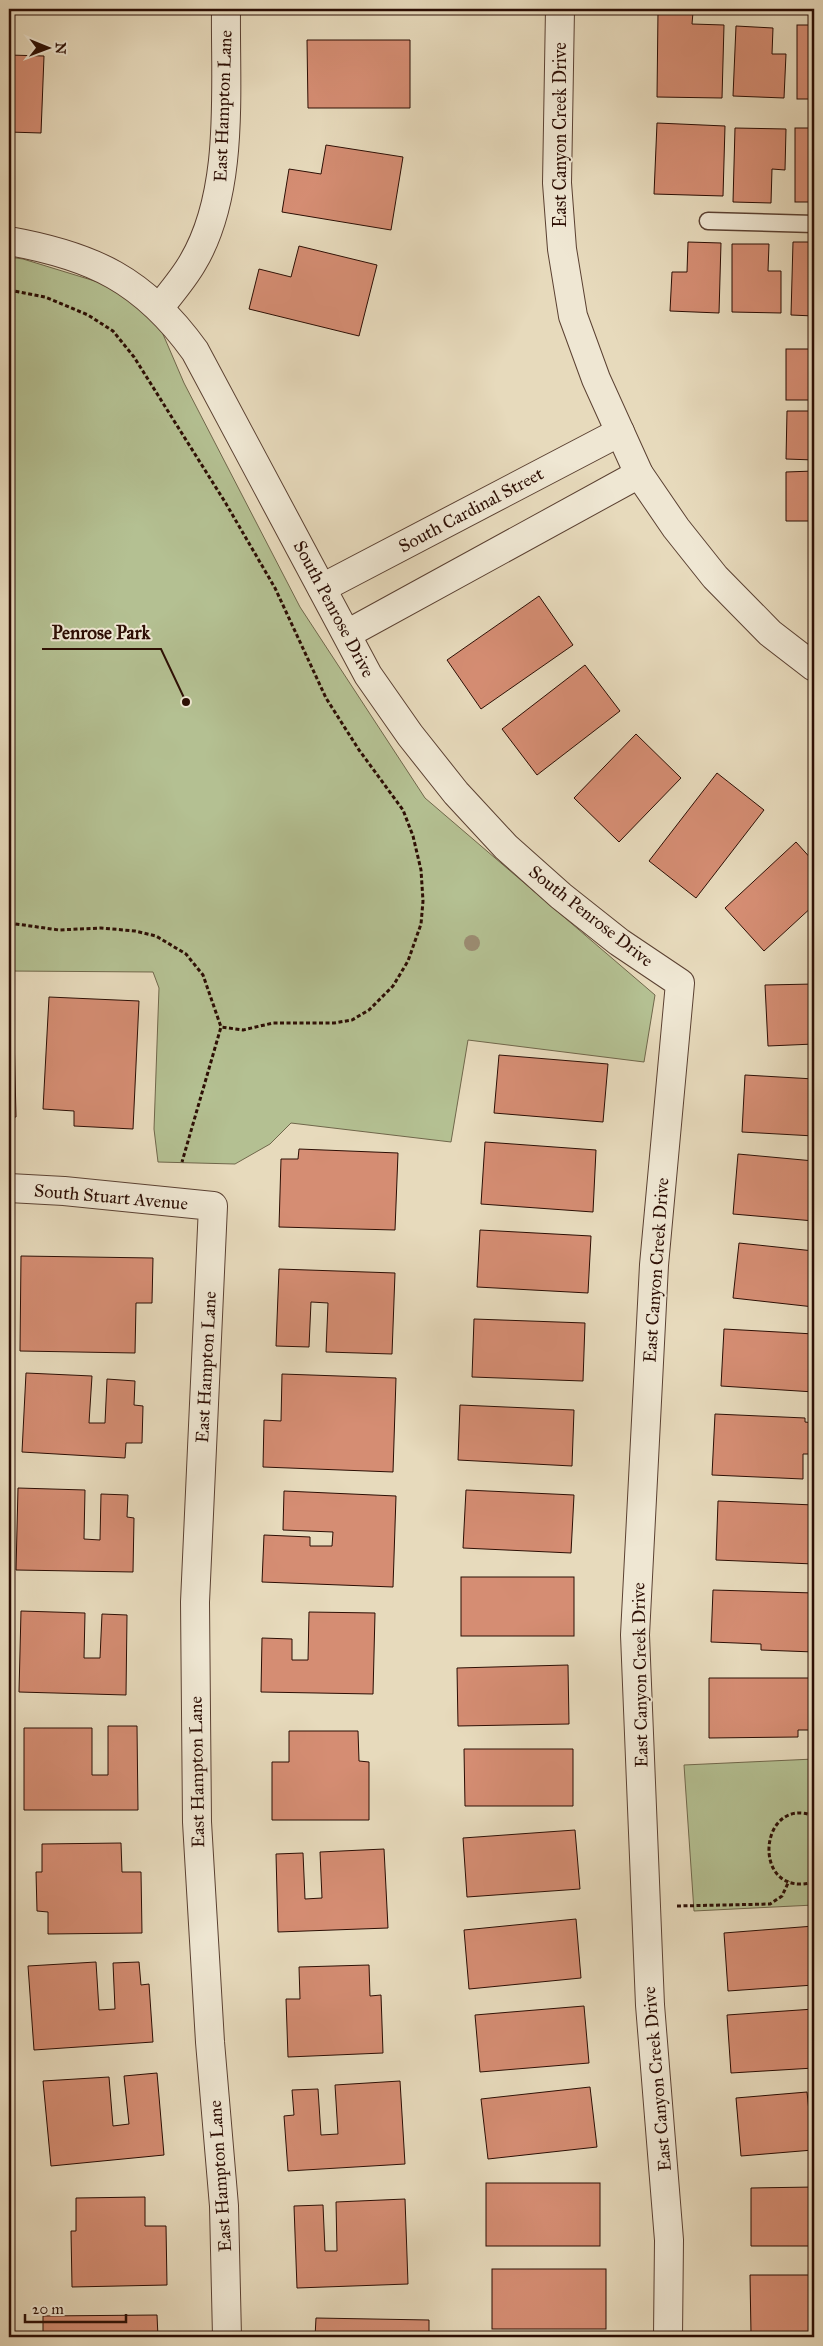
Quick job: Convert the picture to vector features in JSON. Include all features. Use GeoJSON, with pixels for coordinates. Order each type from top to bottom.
{"type":"FeatureCollection","features":[{"type":"Feature","properties":{"kind":"street","name":"East Hampton Lane"},"geometry":{"type":"LineString","coordinates":[[159,308],[194,261],[210,226],[218,198],[224,151],[226,9]]}},
{"type":"Feature","properties":{"kind":"street","name":"East Canyon Creek Drive"},"geometry":{"type":"LineString","coordinates":[[560,9],[557,183],[562,249],[573,316],[596,380],[639,474],[676,528],[715,577],[770,634],[814,667]]}},
{"type":"Feature","properties":{"kind":"street","name":"South Penrose Drive"},"geometry":{"type":"LineString","coordinates":[[9,242],[57,250],[94,264],[129,283],[159,308],[195,351],[368,675],[410,735],[456,793],[506,847],[576,908],[619,942],[680,982]]}},
{"type":"Feature","properties":{"kind":"street","name":"South Cardinal Street"},"geometry":{"type":"LineString","coordinates":[[322,588],[620,432]]}},
{"type":"Feature","properties":{"kind":"street"},"geometry":{"type":"LineString","coordinates":[[347,634],[639,474]]}},
{"type":"Feature","properties":{"kind":"street","name":"East Canyon Creek Drive"},"geometry":{"type":"LineString","coordinates":[[668,2337],[669,2240],[650,2005],[635,1635],[654,1265],[680,982]]}},
{"type":"Feature","properties":{"kind":"street","name":"South Stuart Avenue"},"geometry":{"type":"LineString","coordinates":[[9,1188],[64,1191],[213,1206]]}},
{"type":"Feature","properties":{"kind":"street","name":"East Hampton Lane"},"geometry":{"type":"LineString","coordinates":[[213,1206],[195,1602],[196,1782],[210,2042],[224,2206],[227,2337]]}},
{"type":"Feature","properties":{"kind":"lane"},"geometry":{"type":"LineString","coordinates":[[708,221],[814,224]]}},
{"type":"Feature","properties":{"kind":"path"},"geometry":{"type":"LineString","coordinates":[[9,290],[45,297],[88,315],[113,331],[134,357],[275,588],[326,698],[359,750],[403,810],[413,836],[421,870],[423,900],[421,924],[408,961],[393,986],[369,1010],[352,1020],[334,1023],[273,1023],[243,1030],[221,1026]]}},
{"type":"Feature","properties":{"kind":"path"},"geometry":{"type":"LineString","coordinates":[[9,923],[59,930],[101,928],[135,931],[156,936],[173,944],[186,954],[203,975],[221,1026],[182,1162]]}},
{"type":"Feature","properties":{"kind":"path"},"geometry":{"type":"LineString","coordinates":[[814,1816],[799,1814],[780,1822],[772,1832],[768,1842],[768,1855],[771,1866],[779,1875],[789,1882],[800,1884],[814,1882]]}},
{"type":"Feature","properties":{"kind":"path"},"geometry":{"type":"LineString","coordinates":[[676,1906],[770,1904],[782,1896],[789,1882]]}},
{"type":"Feature","properties":{"kind":"green space"},"geometry":{"type":"Polygon","coordinates":[[[9,257],[23,259],[147,297],[184,383],[300,607],[425,798],[655,995],[644,1062],[468,1040],[451,1142],[291,1123],[270,1144],[235,1164],[158,1162],[154,1129],[159,988],[153,972],[9,971],[9,257]]]}},
{"type":"Feature","properties":{"kind":"green space"},"geometry":{"type":"Polygon","coordinates":[[[814,1759],[814,1905],[694,1911],[684,1765],[814,1759]]]}},
{"type":"Feature","properties":{"kind":"building"},"geometry":{"type":"Polygon","coordinates":[[[658,11],[693,12],[692,24],[724,25],[722,98],[657,97],[658,11]]]}},
{"type":"Feature","properties":{"kind":"building"},"geometry":{"type":"Polygon","coordinates":[[[797,25],[814,25],[814,99],[797,99],[797,25]]]}},
{"type":"Feature","properties":{"kind":"building"},"geometry":{"type":"Polygon","coordinates":[[[736,26],[773,28],[772,54],[786,54],[784,98],[733,96],[736,26]]]}},
{"type":"Feature","properties":{"kind":"building"},"geometry":{"type":"Polygon","coordinates":[[[307,40],[410,40],[410,108],[308,108],[307,40]]]}},
{"type":"Feature","properties":{"kind":"building"},"geometry":{"type":"Polygon","coordinates":[[[9,55],[44,56],[41,133],[9,132],[9,55]]]}},
{"type":"Feature","properties":{"kind":"building"},"geometry":{"type":"Polygon","coordinates":[[[657,123],[725,126],[723,196],[654,194],[657,123]]]}},
{"type":"Feature","properties":{"kind":"building"},"geometry":{"type":"Polygon","coordinates":[[[735,128],[786,129],[785,170],[772,169],[771,203],[733,202],[735,128]]]}},
{"type":"Feature","properties":{"kind":"building"},"geometry":{"type":"Polygon","coordinates":[[[795,128],[814,128],[814,202],[795,202],[795,128]]]}},
{"type":"Feature","properties":{"kind":"building"},"geometry":{"type":"Polygon","coordinates":[[[326,145],[403,157],[391,230],[282,212],[289,169],[321,174],[326,145]]]}},
{"type":"Feature","properties":{"kind":"building"},"geometry":{"type":"Polygon","coordinates":[[[688,242],[721,243],[719,313],[670,311],[672,272],[687,272],[688,242]]]}},
{"type":"Feature","properties":{"kind":"building"},"geometry":{"type":"Polygon","coordinates":[[[793,242],[814,242],[814,316],[791,315],[793,242]]]}},
{"type":"Feature","properties":{"kind":"building"},"geometry":{"type":"Polygon","coordinates":[[[732,244],[769,244],[768,271],[781,271],[781,313],[732,312],[732,244]]]}},
{"type":"Feature","properties":{"kind":"building"},"geometry":{"type":"Polygon","coordinates":[[[299,246],[377,265],[359,336],[249,309],[259,269],[291,277],[299,246]]]}},
{"type":"Feature","properties":{"kind":"building"},"geometry":{"type":"Polygon","coordinates":[[[786,349],[814,349],[814,400],[786,400],[786,349]]]}},
{"type":"Feature","properties":{"kind":"building"},"geometry":{"type":"Polygon","coordinates":[[[787,411],[814,411],[814,460],[786,459],[787,411]]]}},
{"type":"Feature","properties":{"kind":"building"},"geometry":{"type":"Polygon","coordinates":[[[814,471],[814,521],[786,521],[786,472],[814,471]]]}},
{"type":"Feature","properties":{"kind":"building"},"geometry":{"type":"Polygon","coordinates":[[[539,596],[573,645],[481,709],[447,660],[539,596]]]}},
{"type":"Feature","properties":{"kind":"building"},"geometry":{"type":"Polygon","coordinates":[[[585,665],[620,711],[537,775],[502,729],[585,665]]]}},
{"type":"Feature","properties":{"kind":"building"},"geometry":{"type":"Polygon","coordinates":[[[636,734],[681,778],[619,842],[574,798],[636,734]]]}},
{"type":"Feature","properties":{"kind":"building"},"geometry":{"type":"Polygon","coordinates":[[[717,773],[764,810],[696,898],[649,861],[717,773]]]}},
{"type":"Feature","properties":{"kind":"building"},"geometry":{"type":"Polygon","coordinates":[[[796,842],[814,862],[814,905],[764,951],[725,908],[796,842]]]}},
{"type":"Feature","properties":{"kind":"building"},"geometry":{"type":"Polygon","coordinates":[[[814,984],[814,1044],[768,1046],[765,985],[814,984]]]}},
{"type":"Feature","properties":{"kind":"building"},"geometry":{"type":"Polygon","coordinates":[[[9,989],[13,989],[16,1117],[9,1118],[9,989]]]}},
{"type":"Feature","properties":{"kind":"building"},"geometry":{"type":"Polygon","coordinates":[[[49,997],[139,1001],[133,1129],[74,1126],[74,1111],[43,1109],[49,997]]]}},
{"type":"Feature","properties":{"kind":"building"},"geometry":{"type":"Polygon","coordinates":[[[499,1055],[608,1064],[603,1122],[494,1113],[499,1055]]]}},
{"type":"Feature","properties":{"kind":"building"},"geometry":{"type":"Polygon","coordinates":[[[745,1075],[814,1079],[814,1136],[742,1132],[745,1075]]]}},
{"type":"Feature","properties":{"kind":"building"},"geometry":{"type":"Polygon","coordinates":[[[485,1142],[596,1150],[593,1212],[481,1204],[485,1142]]]}},
{"type":"Feature","properties":{"kind":"building"},"geometry":{"type":"Polygon","coordinates":[[[299,1149],[398,1153],[395,1230],[279,1227],[281,1159],[298,1159],[299,1149]]]}},
{"type":"Feature","properties":{"kind":"building"},"geometry":{"type":"Polygon","coordinates":[[[738,1154],[814,1161],[814,1221],[733,1214],[738,1154]]]}},
{"type":"Feature","properties":{"kind":"building"},"geometry":{"type":"Polygon","coordinates":[[[480,1230],[591,1236],[588,1293],[477,1287],[480,1230]]]}},
{"type":"Feature","properties":{"kind":"building"},"geometry":{"type":"Polygon","coordinates":[[[739,1243],[814,1251],[814,1307],[733,1298],[739,1243]]]}},
{"type":"Feature","properties":{"kind":"building"},"geometry":{"type":"Polygon","coordinates":[[[21,1256],[153,1258],[152,1303],[136,1303],[135,1353],[20,1351],[21,1256]]]}},
{"type":"Feature","properties":{"kind":"building"},"geometry":{"type":"Polygon","coordinates":[[[279,1269],[395,1273],[392,1354],[326,1352],[328,1303],[311,1302],[309,1347],[276,1346],[279,1269]]]}},
{"type":"Feature","properties":{"kind":"building"},"geometry":{"type":"Polygon","coordinates":[[[474,1319],[585,1323],[583,1381],[472,1377],[474,1319]]]}},
{"type":"Feature","properties":{"kind":"building"},"geometry":{"type":"Polygon","coordinates":[[[724,1329],[814,1334],[814,1392],[721,1386],[724,1329]]]}},
{"type":"Feature","properties":{"kind":"building"},"geometry":{"type":"Polygon","coordinates":[[[26,1373],[92,1376],[89,1423],[105,1423],[107,1379],[135,1381],[134,1405],[143,1406],[142,1443],[126,1443],[125,1458],[22,1452],[26,1373]]]}},
{"type":"Feature","properties":{"kind":"building"},"geometry":{"type":"Polygon","coordinates":[[[282,1374],[396,1378],[393,1472],[263,1467],[264,1420],[281,1421],[282,1374]]]}},
{"type":"Feature","properties":{"kind":"building"},"geometry":{"type":"Polygon","coordinates":[[[460,1405],[574,1410],[572,1466],[458,1460],[460,1405]]]}},
{"type":"Feature","properties":{"kind":"building"},"geometry":{"type":"Polygon","coordinates":[[[715,1414],[805,1418],[805,1422],[814,1423],[814,1454],[803,1454],[803,1479],[712,1475],[715,1414]]]}},
{"type":"Feature","properties":{"kind":"building"},"geometry":{"type":"Polygon","coordinates":[[[18,1488],[85,1490],[84,1539],[100,1540],[101,1494],[128,1495],[127,1517],[134,1518],[133,1572],[16,1570],[18,1488]]]}},
{"type":"Feature","properties":{"kind":"building"},"geometry":{"type":"Polygon","coordinates":[[[466,1490],[574,1495],[571,1553],[463,1548],[466,1490]]]}},
{"type":"Feature","properties":{"kind":"building"},"geometry":{"type":"Polygon","coordinates":[[[284,1491],[396,1496],[393,1587],[262,1582],[264,1535],[310,1537],[310,1546],[332,1546],[333,1532],[283,1530],[284,1491]]]}},
{"type":"Feature","properties":{"kind":"building"},"geometry":{"type":"Polygon","coordinates":[[[718,1501],[814,1505],[814,1564],[716,1560],[718,1501]]]}},
{"type":"Feature","properties":{"kind":"building"},"geometry":{"type":"Polygon","coordinates":[[[461,1577],[574,1577],[574,1636],[461,1636],[461,1577]]]}},
{"type":"Feature","properties":{"kind":"building"},"geometry":{"type":"Polygon","coordinates":[[[713,1590],[814,1593],[814,1652],[761,1650],[761,1644],[711,1642],[713,1590]]]}},
{"type":"Feature","properties":{"kind":"building"},"geometry":{"type":"Polygon","coordinates":[[[21,1611],[85,1613],[84,1658],[100,1658],[102,1614],[127,1615],[126,1695],[19,1692],[21,1611]]]}},
{"type":"Feature","properties":{"kind":"building"},"geometry":{"type":"Polygon","coordinates":[[[309,1612],[375,1613],[373,1694],[261,1692],[262,1638],[292,1639],[292,1660],[308,1660],[309,1612]]]}},
{"type":"Feature","properties":{"kind":"building"},"geometry":{"type":"Polygon","coordinates":[[[568,1665],[569,1724],[458,1726],[457,1668],[568,1665]]]}},
{"type":"Feature","properties":{"kind":"building"},"geometry":{"type":"Polygon","coordinates":[[[709,1678],[811,1678],[811,1730],[798,1730],[798,1737],[709,1738],[709,1678]]]}},
{"type":"Feature","properties":{"kind":"building"},"geometry":{"type":"Polygon","coordinates":[[[108,1726],[137,1726],[138,1810],[24,1810],[24,1728],[92,1728],[92,1775],[108,1775],[108,1726]]]}},
{"type":"Feature","properties":{"kind":"building"},"geometry":{"type":"Polygon","coordinates":[[[289,1731],[358,1731],[359,1761],[369,1762],[369,1820],[272,1820],[272,1762],[289,1762],[289,1731]]]}},
{"type":"Feature","properties":{"kind":"building"},"geometry":{"type":"Polygon","coordinates":[[[464,1749],[573,1749],[573,1806],[465,1806],[464,1749]]]}},
{"type":"Feature","properties":{"kind":"building"},"geometry":{"type":"Polygon","coordinates":[[[575,1830],[580,1889],[467,1897],[463,1838],[575,1830]]]}},
{"type":"Feature","properties":{"kind":"building"},"geometry":{"type":"Polygon","coordinates":[[[121,1843],[122,1872],[141,1872],[142,1933],[48,1934],[48,1912],[37,1911],[36,1872],[42,1872],[42,1844],[121,1843]]]}},
{"type":"Feature","properties":{"kind":"building"},"geometry":{"type":"Polygon","coordinates":[[[384,1849],[388,1928],[278,1932],[276,1854],[303,1853],[305,1899],[322,1898],[320,1852],[384,1849]]]}},
{"type":"Feature","properties":{"kind":"building"},"geometry":{"type":"Polygon","coordinates":[[[576,1919],[581,1978],[469,1989],[464,1930],[576,1919]]]}},
{"type":"Feature","properties":{"kind":"building"},"geometry":{"type":"Polygon","coordinates":[[[814,1926],[814,1985],[728,1991],[724,1933],[814,1926]]]}},
{"type":"Feature","properties":{"kind":"building"},"geometry":{"type":"Polygon","coordinates":[[[96,1962],[99,2010],[115,2009],[113,1963],[139,1962],[141,1985],[149,1984],[153,2042],[34,2050],[28,1966],[96,1962]]]}},
{"type":"Feature","properties":{"kind":"building"},"geometry":{"type":"Polygon","coordinates":[[[369,1965],[370,1996],[381,1995],[383,2053],[288,2057],[286,1999],[300,1999],[299,1967],[369,1965]]]}},
{"type":"Feature","properties":{"kind":"building"},"geometry":{"type":"Polygon","coordinates":[[[584,2006],[589,2063],[480,2072],[475,2015],[584,2006]]]}},
{"type":"Feature","properties":{"kind":"building"},"geometry":{"type":"Polygon","coordinates":[[[814,2009],[814,2068],[731,2073],[727,2015],[814,2009]]]}},
{"type":"Feature","properties":{"kind":"building"},"geometry":{"type":"Polygon","coordinates":[[[157,2073],[164,2155],[51,2166],[43,2081],[109,2077],[113,2126],[129,2124],[124,2076],[157,2073]]]}},
{"type":"Feature","properties":{"kind":"building"},"geometry":{"type":"Polygon","coordinates":[[[400,2081],[405,2164],[288,2171],[284,2116],[294,2115],[292,2090],[318,2089],[321,2135],[338,2134],[335,2085],[400,2081]]]}},
{"type":"Feature","properties":{"kind":"building"},"geometry":{"type":"Polygon","coordinates":[[[590,2087],[597,2147],[488,2159],[481,2099],[590,2087]]]}},
{"type":"Feature","properties":{"kind":"building"},"geometry":{"type":"Polygon","coordinates":[[[807,2092],[813,2150],[741,2156],[736,2098],[807,2092]]]}},
{"type":"Feature","properties":{"kind":"building"},"geometry":{"type":"Polygon","coordinates":[[[486,2183],[600,2183],[600,2246],[486,2246],[486,2183]]]}},
{"type":"Feature","properties":{"kind":"building"},"geometry":{"type":"Polygon","coordinates":[[[814,2187],[814,2246],[751,2246],[751,2188],[814,2187]]]}},
{"type":"Feature","properties":{"kind":"building"},"geometry":{"type":"Polygon","coordinates":[[[145,2197],[145,2226],[166,2226],[167,2285],[72,2287],[71,2231],[76,2231],[76,2198],[145,2197]]]}},
{"type":"Feature","properties":{"kind":"building"},"geometry":{"type":"Polygon","coordinates":[[[405,2199],[408,2284],[297,2288],[294,2206],[323,2205],[325,2251],[337,2251],[336,2202],[405,2199]]]}},
{"type":"Feature","properties":{"kind":"building"},"geometry":{"type":"Polygon","coordinates":[[[492,2269],[606,2269],[606,2329],[492,2329],[492,2269]]]}},
{"type":"Feature","properties":{"kind":"building"},"geometry":{"type":"Polygon","coordinates":[[[750,2275],[814,2275],[814,2333],[751,2334],[750,2275]]]}},
{"type":"Feature","properties":{"kind":"building"},"geometry":{"type":"Polygon","coordinates":[[[157,2315],[158,2337],[43,2337],[43,2316],[157,2315]]]}},
{"type":"Feature","properties":{"kind":"building"},"geometry":{"type":"Polygon","coordinates":[[[316,2318],[429,2320],[429,2337],[315,2337],[316,2318]]]}},
{"type":"Feature","properties":{"kind":"place","name":"Penrose Park"},"geometry":{"type":"Point","coordinates":[186,702]}}]}
